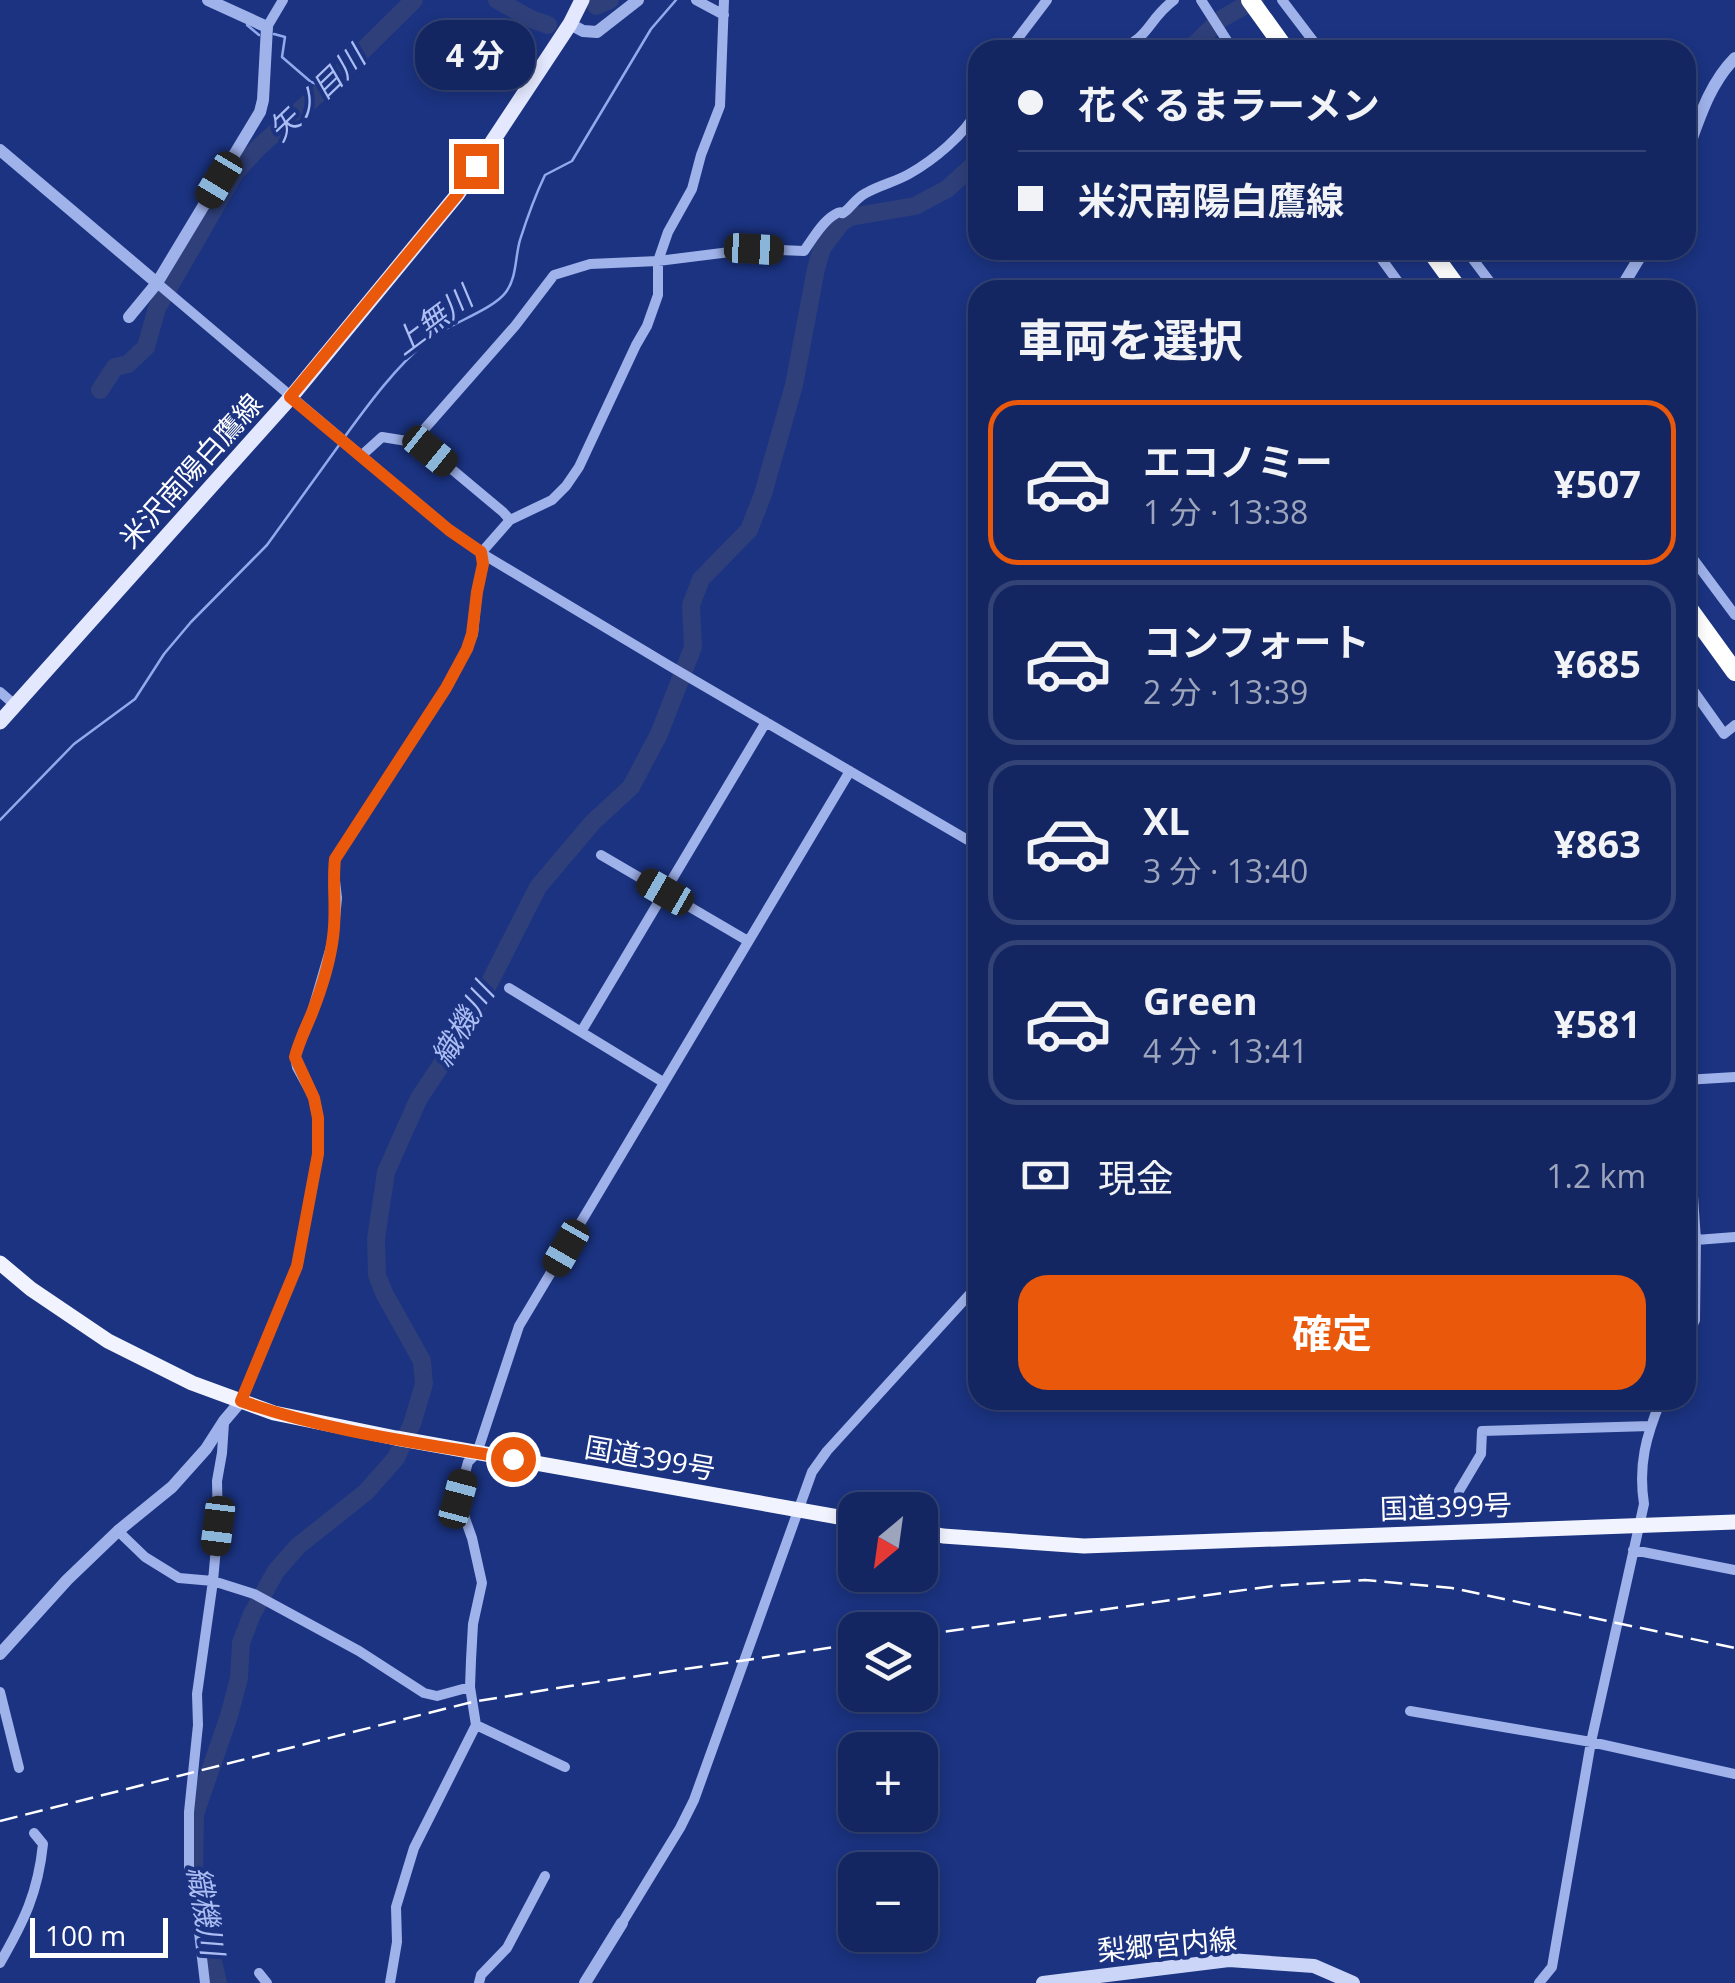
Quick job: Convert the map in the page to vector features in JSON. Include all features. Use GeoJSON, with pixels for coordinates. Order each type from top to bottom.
{"type":"FeatureCollection","features":[{"type":"Feature","properties":{"kind":"highway"},"geometry":{"type":"LineString","coordinates":[[1250,0],[1279,40]]}},
{"type":"Feature","properties":{"kind":"highway"},"geometry":{"type":"LineString","coordinates":[[1696,618],[1735,672]]}},
{"type":"Feature","properties":{"kind":"highway","name":"国道399号"},"geometry":{"type":"LineString","coordinates":[[0,1263],[31,1289],[108,1340],[192,1383],[241,1401],[306,1420],[396,1438],[838,1517]]}},
{"type":"Feature","properties":{"kind":"highway","name":"国道399号"},"geometry":{"type":"LineString","coordinates":[[938,1534],[1084,1546],[1735,1522]]}},
{"type":"Feature","properties":{"kind":"main road","name":"米沢南陽白鷹線"},"geometry":{"type":"LineString","coordinates":[[0,722],[290,397],[457,195],[582,0]]}},
{"type":"Feature","properties":{"kind":"main road","name":"梨郷宮内線"},"geometry":{"type":"LineString","coordinates":[[1043,1983],[1228,1960],[1314,1966],[1353,1983]]}},
{"type":"Feature","properties":{"kind":"street"},"geometry":{"type":"LineString","coordinates":[[208,0],[267,27]]}},
{"type":"Feature","properties":{"kind":"street"},"geometry":{"type":"LineString","coordinates":[[129,317],[157,283],[260,112],[264,100],[267,27],[283,0]]}},
{"type":"Feature","properties":{"kind":"street"},"geometry":{"type":"LineString","coordinates":[[570,24],[583,31],[597,32],[638,0]]}},
{"type":"Feature","properties":{"kind":"street"},"geometry":{"type":"LineString","coordinates":[[696,0],[724,15]]}},
{"type":"Feature","properties":{"kind":"street"},"geometry":{"type":"LineString","coordinates":[[481,552],[510,520],[552,500],[566,486],[579,467],[647,326],[658,295],[658,262],[668,232],[692,189],[720,106],[724,0]]}},
{"type":"Feature","properties":{"kind":"street"},"geometry":{"type":"LineString","coordinates":[[1017,40],[1046,0]]}},
{"type":"Feature","properties":{"kind":"street"},"geometry":{"type":"LineString","coordinates":[[1138,40],[1158,12],[1174,0]]}},
{"type":"Feature","properties":{"kind":"street"},"geometry":{"type":"LineString","coordinates":[[1201,0],[1227,40]]}},
{"type":"Feature","properties":{"kind":"street"},"geometry":{"type":"LineString","coordinates":[[1282,0],[1312,40]]}},
{"type":"Feature","properties":{"kind":"street"},"geometry":{"type":"LineString","coordinates":[[1696,129],[1712,88],[1735,58]]}},
{"type":"Feature","properties":{"kind":"street"},"geometry":{"type":"LineString","coordinates":[[414,442],[554,276],[590,264],[658,262],[754,249],[804,251],[834,214],[846,212],[868,192],[923,166],[968,124]]}},
{"type":"Feature","properties":{"kind":"street"},"geometry":{"type":"LineString","coordinates":[[0,150],[449,530],[668,665],[968,840]]}},
{"type":"Feature","properties":{"kind":"street"},"geometry":{"type":"LineString","coordinates":[[361,456],[382,437],[414,442],[430,451],[510,520]]}},
{"type":"Feature","properties":{"kind":"street"},"geometry":{"type":"LineString","coordinates":[[0,1654],[67,1580],[172,1487],[241,1401],[297,1266],[318,1154],[314,1098],[295,1057],[333,940],[335,859],[467,649],[483,564],[481,552]]}},
{"type":"Feature","properties":{"kind":"street"},"geometry":{"type":"LineString","coordinates":[[1696,563],[1735,616]]}},
{"type":"Feature","properties":{"kind":"street"},"geometry":{"type":"LineString","coordinates":[[0,692],[15,705]]}},
{"type":"Feature","properties":{"kind":"street"},"geometry":{"type":"LineString","coordinates":[[1696,695],[1724,734],[1735,727]]}},
{"type":"Feature","properties":{"kind":"street"},"geometry":{"type":"LineString","coordinates":[[582,1032],[766,722]]}},
{"type":"Feature","properties":{"kind":"street"},"geometry":{"type":"LineString","coordinates":[[390,1983],[396,1907],[414,1848],[476,1726],[470,1687],[474,1624],[482,1583],[458,1499],[519,1326],[850,771]]}},
{"type":"Feature","properties":{"kind":"street"},"geometry":{"type":"LineString","coordinates":[[601,855],[748,940]]}},
{"type":"Feature","properties":{"kind":"street"},"geometry":{"type":"LineString","coordinates":[[509,988],[663,1082]]}},
{"type":"Feature","properties":{"kind":"street"},"geometry":{"type":"LineString","coordinates":[[1696,1080],[1735,1078]]}},
{"type":"Feature","properties":{"kind":"street"},"geometry":{"type":"LineString","coordinates":[[1696,1240],[1735,1237]]}},
{"type":"Feature","properties":{"kind":"street"},"geometry":{"type":"LineString","coordinates":[[585,1983],[694,1800],[812,1472],[826,1451],[968,1296]]}},
{"type":"Feature","properties":{"kind":"street"},"geometry":{"type":"LineString","coordinates":[[1539,1983],[1552,1967],[1591,1742],[1644,1504],[1640,1479],[1657,1410]]}},
{"type":"Feature","properties":{"kind":"street"},"geometry":{"type":"LineString","coordinates":[[204,1983],[189,1868],[189,1812],[198,1726],[197,1694],[218,1526],[217,1481],[224,1421]]}},
{"type":"Feature","properties":{"kind":"street"},"geometry":{"type":"LineString","coordinates":[[1458,1491],[1481,1454],[1482,1432],[1650,1426]]}},
{"type":"Feature","properties":{"kind":"street"},"geometry":{"type":"LineString","coordinates":[[118,1531],[145,1557],[179,1578],[212,1581],[274,1603],[424,1693],[437,1696],[470,1687]]}},
{"type":"Feature","properties":{"kind":"street"},"geometry":{"type":"LineString","coordinates":[[1633,1550],[1735,1570]]}},
{"type":"Feature","properties":{"kind":"street"},"geometry":{"type":"LineString","coordinates":[[0,1692],[19,1768]]}},
{"type":"Feature","properties":{"kind":"street"},"geometry":{"type":"LineString","coordinates":[[1410,1711],[1591,1742],[1735,1774]]}},
{"type":"Feature","properties":{"kind":"street"},"geometry":{"type":"LineString","coordinates":[[476,1726],[566,1767]]}},
{"type":"Feature","properties":{"kind":"street"},"geometry":{"type":"LineString","coordinates":[[0,1963],[32,1900],[40,1875],[43,1844],[34,1833]]}},
{"type":"Feature","properties":{"kind":"street"},"geometry":{"type":"LineString","coordinates":[[479,1983],[481,1975],[507,1948],[545,1876]]}},
{"type":"Feature","properties":{"kind":"waterway","name":"矢ノ目川"},"geometry":{"type":"LineString","coordinates":[[100,390],[115,367],[128,364],[146,347],[157,308],[235,173],[414,0]]}},
{"type":"Feature","properties":{"kind":"waterway","name":"矢ノ目川"},"geometry":{"type":"LineString","coordinates":[[497,0],[548,25]]}},
{"type":"Feature","properties":{"kind":"waterway","name":"矢ノ目川"},"geometry":{"type":"LineString","coordinates":[[596,6],[610,0]]}},
{"type":"Feature","properties":{"kind":"waterway","name":"上無川"},"geometry":{"type":"LineString","coordinates":[[346,435],[416,351],[506,292],[518,246],[545,175],[572,161],[651,29],[676,0]]}},
{"type":"Feature","properties":{"kind":"waterway","name":"織機川"},"geometry":{"type":"LineString","coordinates":[[1199,40],[1221,19],[1255,0]]}},
{"type":"Feature","properties":{"kind":"waterway"},"geometry":{"type":"LineString","coordinates":[[247,25],[259,35]]}},
{"type":"Feature","properties":{"kind":"waterway"},"geometry":{"type":"LineString","coordinates":[[274,34],[285,37],[282,57],[311,82],[326,87]]}},
{"type":"Feature","properties":{"kind":"waterway","name":"織機川"},"geometry":{"type":"LineString","coordinates":[[218,1983],[194,1877],[195,1814],[229,1716],[239,1678],[241,1643],[276,1571],[298,1546],[366,1492],[396,1458],[424,1384],[422,1361],[377,1275],[376,1239],[386,1172],[419,1098],[468,1025],[538,887],[593,822],[631,787],[659,734],[693,647],[691,605],[701,579],[749,530],[763,494],[794,385],[822,248],[850,217],[915,206],[947,189],[968,170]]}},
{"type":"Feature","properties":{"kind":"waterway","name":"上無川"},"geometry":{"type":"LineString","coordinates":[[0,820],[74,744],[135,699],[164,654],[191,622],[267,545],[342,441]]}},
{"type":"Feature","properties":{"kind":"railway"},"geometry":{"type":"LineString","coordinates":[[938,1633],[1273,1586],[1365,1580],[1452,1588],[1735,1648]]}},
{"type":"Feature","properties":{"kind":"railway"},"geometry":{"type":"LineString","coordinates":[[0,1821],[472,1702],[838,1647]]}},
{"type":"Feature","properties":{"kind":"route"},"geometry":{"type":"LineString","coordinates":[[476,166],[457,195],[290,397],[449,530],[481,552],[483,564],[467,649],[335,859],[333,940],[295,1057],[314,1098],[318,1154],[297,1266],[241,1401],[322,1424],[513,1459]]}}]}
